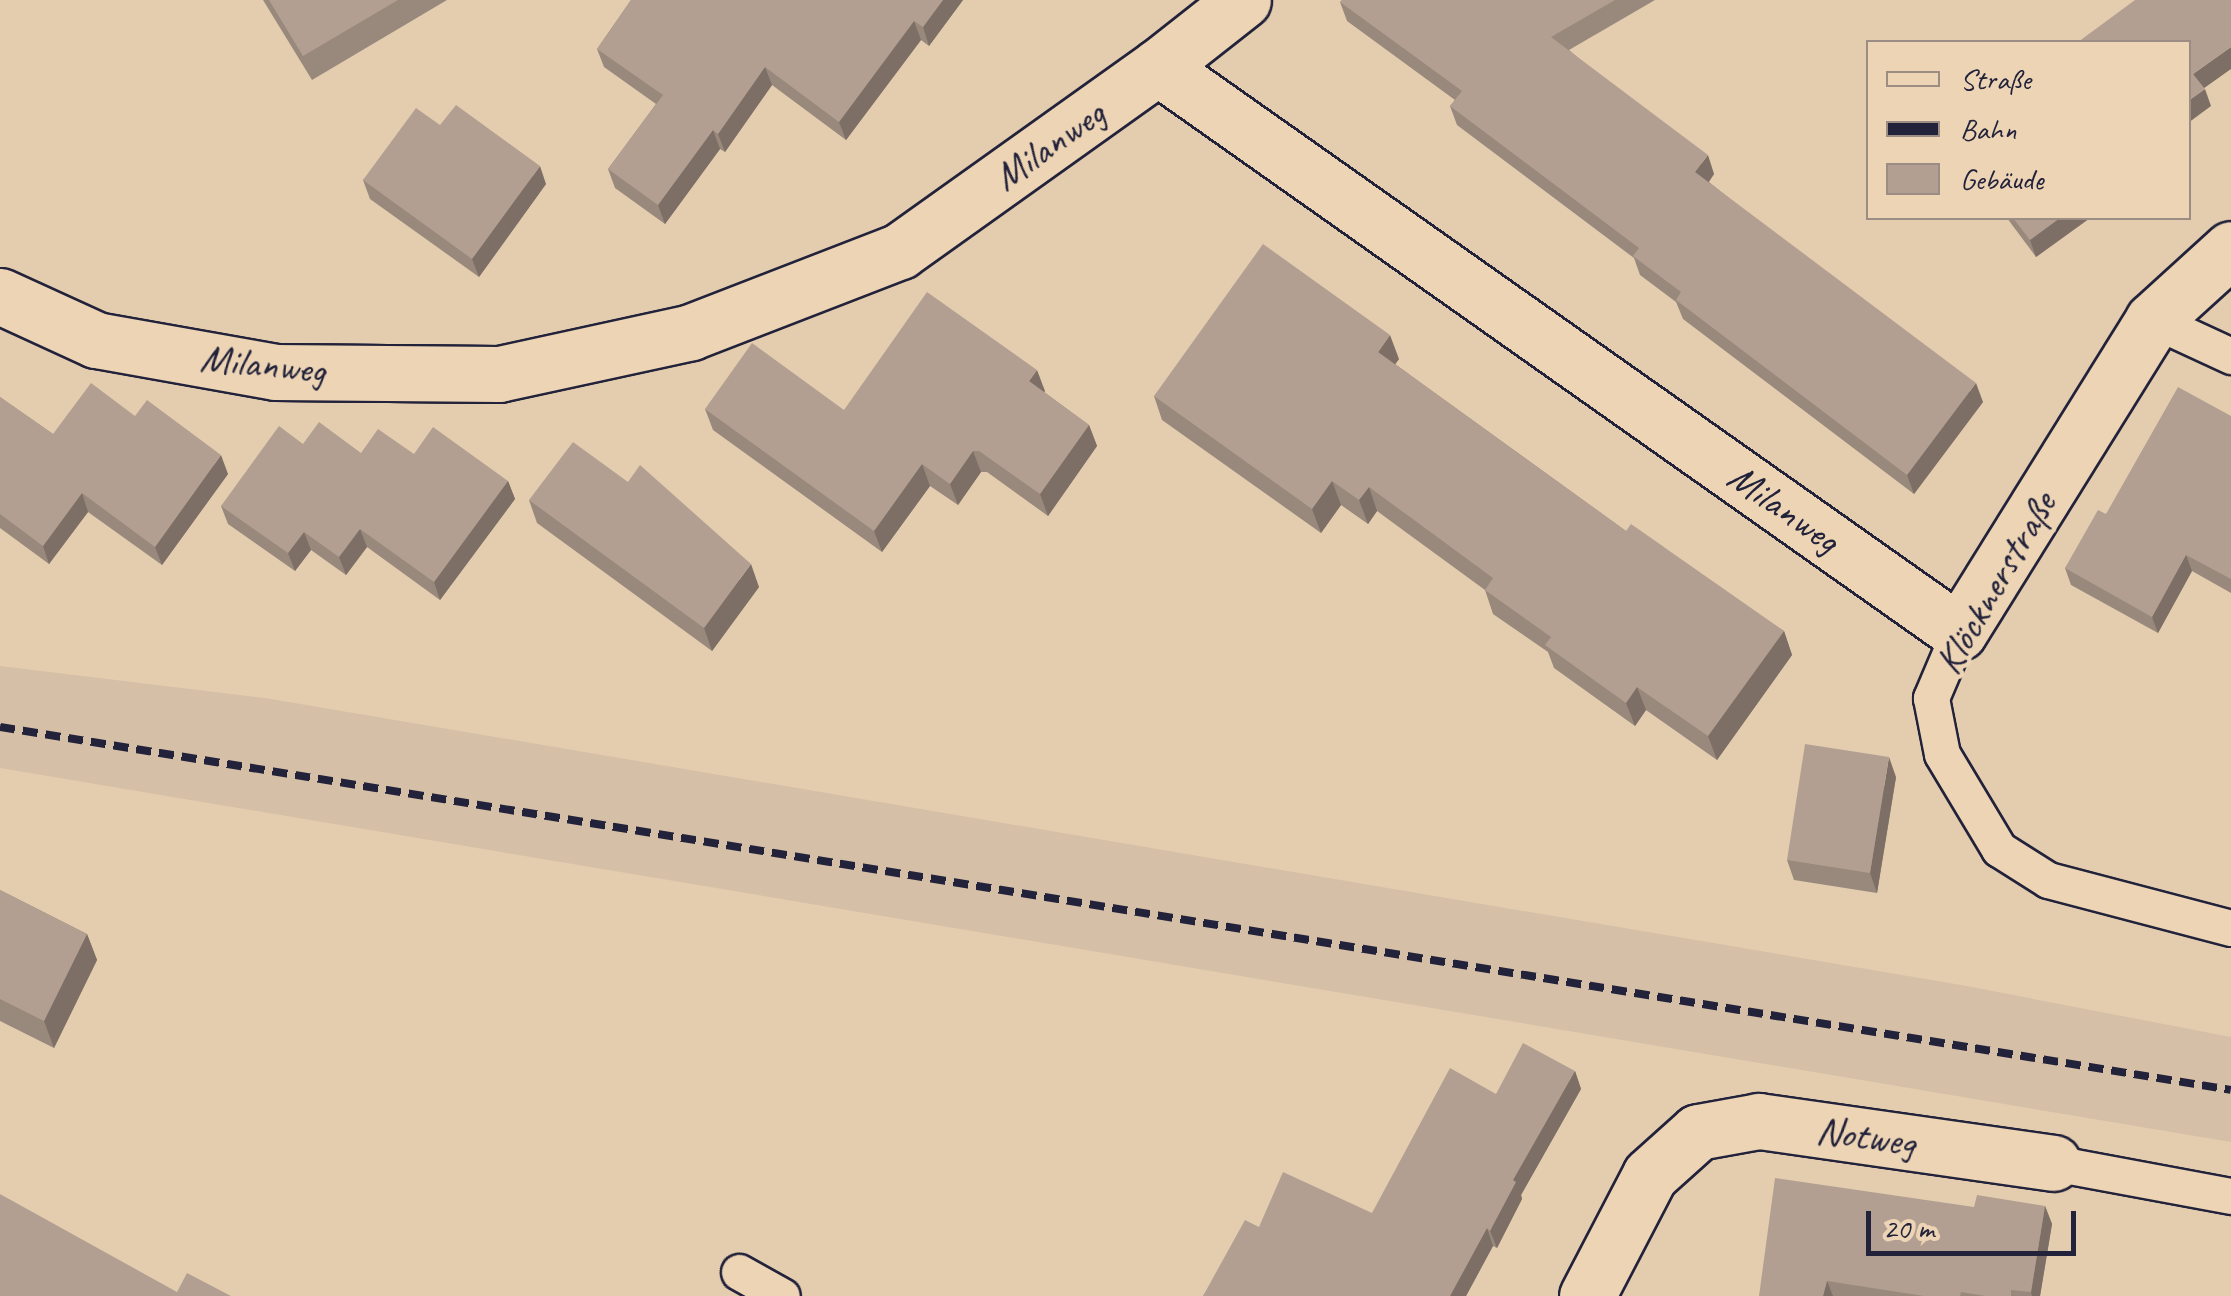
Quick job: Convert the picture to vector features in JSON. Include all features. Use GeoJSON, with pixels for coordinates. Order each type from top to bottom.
{"type":"FeatureCollection","features":[{"type":"Feature","properties":{"kind":"street"},"geometry":{"type":"LineString","coordinates":[[1158,67],[1244,0]]}},
{"type":"Feature","properties":{"kind":"street","name":"Milanweg"},"geometry":{"type":"LineString","coordinates":[[0,296],[96,340],[276,372],[499,374],[691,332],[900,251],[1158,67],[1959,632]]}},
{"type":"Feature","properties":{"kind":"street","name":"Klöcknerstraße"},"geometry":{"type":"LineString","coordinates":[[1959,632],[2153,320],[2231,250]]}},
{"type":"Feature","properties":{"kind":"street","name":"Notweg"},"geometry":{"type":"LineString","coordinates":[[1587,1296],[1650,1175],[1698,1132],[1759,1122],[2052,1163]]}},
{"type":"Feature","properties":{"kind":"lane"},"geometry":{"type":"LineString","coordinates":[[2153,320],[2231,356]]}},
{"type":"Feature","properties":{"kind":"lane","name":"Klöcknerstraße"},"geometry":{"type":"LineString","coordinates":[[1959,632],[1931,698],[1942,754],[1999,849],[2048,880],[2231,928]]}},
{"type":"Feature","properties":{"kind":"lane","name":"Notweg"},"geometry":{"type":"LineString","coordinates":[[2052,1163],[2231,1196]]}},
{"type":"Feature","properties":{"kind":"lane"},"geometry":{"type":"LineString","coordinates":[[739,1272],[782,1296]]}},
{"type":"Feature","properties":{"kind":"shaded area"},"geometry":{"type":"Polygon","coordinates":[[[0,666],[265,698],[1961,985],[2231,1037],[2231,1142],[0,768],[0,666]]]}},
{"type":"Feature","properties":{"kind":"building"},"geometry":{"type":"Polygon","coordinates":[[[269,0],[398,0],[303,56],[269,0]]]}},
{"type":"Feature","properties":{"kind":"building"},"geometry":{"type":"Polygon","coordinates":[[[631,0],[943,0],[923,27],[914,21],[839,122],[765,67],[718,134],[713,130],[658,205],[608,169],[663,95],[597,49],[631,0]]]}},
{"type":"Feature","properties":{"kind":"building"},"geometry":{"type":"Polygon","coordinates":[[[1342,0],[1615,0],[1551,37],[1708,155],[1695,172],[1976,383],[1907,475],[1676,300],[1681,292],[1633,256],[1639,248],[1450,106],[1462,91],[1342,0]]]}},
{"type":"Feature","properties":{"kind":"building"},"geometry":{"type":"Polygon","coordinates":[[[2135,0],[2231,0],[2231,47],[2193,74],[2205,89],[2191,99],[2191,40],[2081,40],[2135,0]]]}},
{"type":"Feature","properties":{"kind":"building"},"geometry":{"type":"Polygon","coordinates":[[[456,105],[540,166],[472,259],[363,180],[416,108],[440,125],[456,105]]]}},
{"type":"Feature","properties":{"kind":"building"},"geometry":{"type":"Polygon","coordinates":[[[2015,220],[2057,220],[2030,240],[2015,220]]]}},
{"type":"Feature","properties":{"kind":"building"},"geometry":{"type":"Polygon","coordinates":[[[1263,244],[1390,335],[1378,352],[1626,531],[1631,524],[1784,631],[1708,736],[1637,687],[1626,703],[1545,645],[1551,637],[1485,590],[1493,578],[1369,487],[1359,500],[1332,481],[1312,509],[1154,396],[1263,244]]]}},
{"type":"Feature","properties":{"kind":"building"},"geometry":{"type":"Polygon","coordinates":[[[927,292],[1037,370],[1029,381],[1089,425],[1040,494],[979,451],[973,451],[950,484],[922,464],[874,531],[705,409],[752,343],[844,410],[927,292]]]}},
{"type":"Feature","properties":{"kind":"building"},"geometry":{"type":"Polygon","coordinates":[[[91,383],[135,416],[147,400],[221,455],[155,547],[82,493],[43,546],[0,514],[0,397],[53,434],[91,383]]]}},
{"type":"Feature","properties":{"kind":"building"},"geometry":{"type":"Polygon","coordinates":[[[2178,387],[2231,416],[2231,579],[2186,555],[2152,617],[2065,568],[2098,510],[2106,514],[2178,387]]]}},
{"type":"Feature","properties":{"kind":"building"},"geometry":{"type":"Polygon","coordinates":[[[319,422],[361,453],[378,429],[414,454],[433,427],[508,481],[434,582],[360,529],[339,557],[304,532],[288,553],[221,506],[279,426],[303,444],[319,422]]]}},
{"type":"Feature","properties":{"kind":"building"},"geometry":{"type":"Polygon","coordinates":[[[573,442],[628,482],[640,465],[751,564],[704,628],[529,500],[573,442]]]}},
{"type":"Feature","properties":{"kind":"building"},"geometry":{"type":"Polygon","coordinates":[[[1805,744],[1889,757],[1870,873],[1787,860],[1805,744]]]}},
{"type":"Feature","properties":{"kind":"building"},"geometry":{"type":"Polygon","coordinates":[[[0,890],[87,934],[44,1021],[0,999],[0,890]]]}},
{"type":"Feature","properties":{"kind":"building"},"geometry":{"type":"Polygon","coordinates":[[[1523,1043],[1575,1071],[1513,1180],[1516,1182],[1490,1231],[1487,1228],[1450,1296],[1203,1296],[1245,1220],[1259,1227],[1283,1172],[1372,1213],[1450,1068],[1496,1094],[1523,1043]]]}},
{"type":"Feature","properties":{"kind":"building"},"geometry":{"type":"Polygon","coordinates":[[[1775,1178],[1974,1207],[1977,1195],[2045,1206],[2031,1292],[2011,1290],[2011,1296],[1961,1292],[1960,1296],[1924,1296],[1827,1281],[1823,1296],[1759,1296],[1775,1178]]]}},
{"type":"Feature","properties":{"kind":"building"},"geometry":{"type":"Polygon","coordinates":[[[0,1194],[177,1292],[187,1273],[231,1296],[0,1296],[0,1194]]]}},
{"type":"Feature","properties":{"kind":"railway"},"geometry":{"type":"LineString","coordinates":[[0,727],[2231,1090]]}}]}
